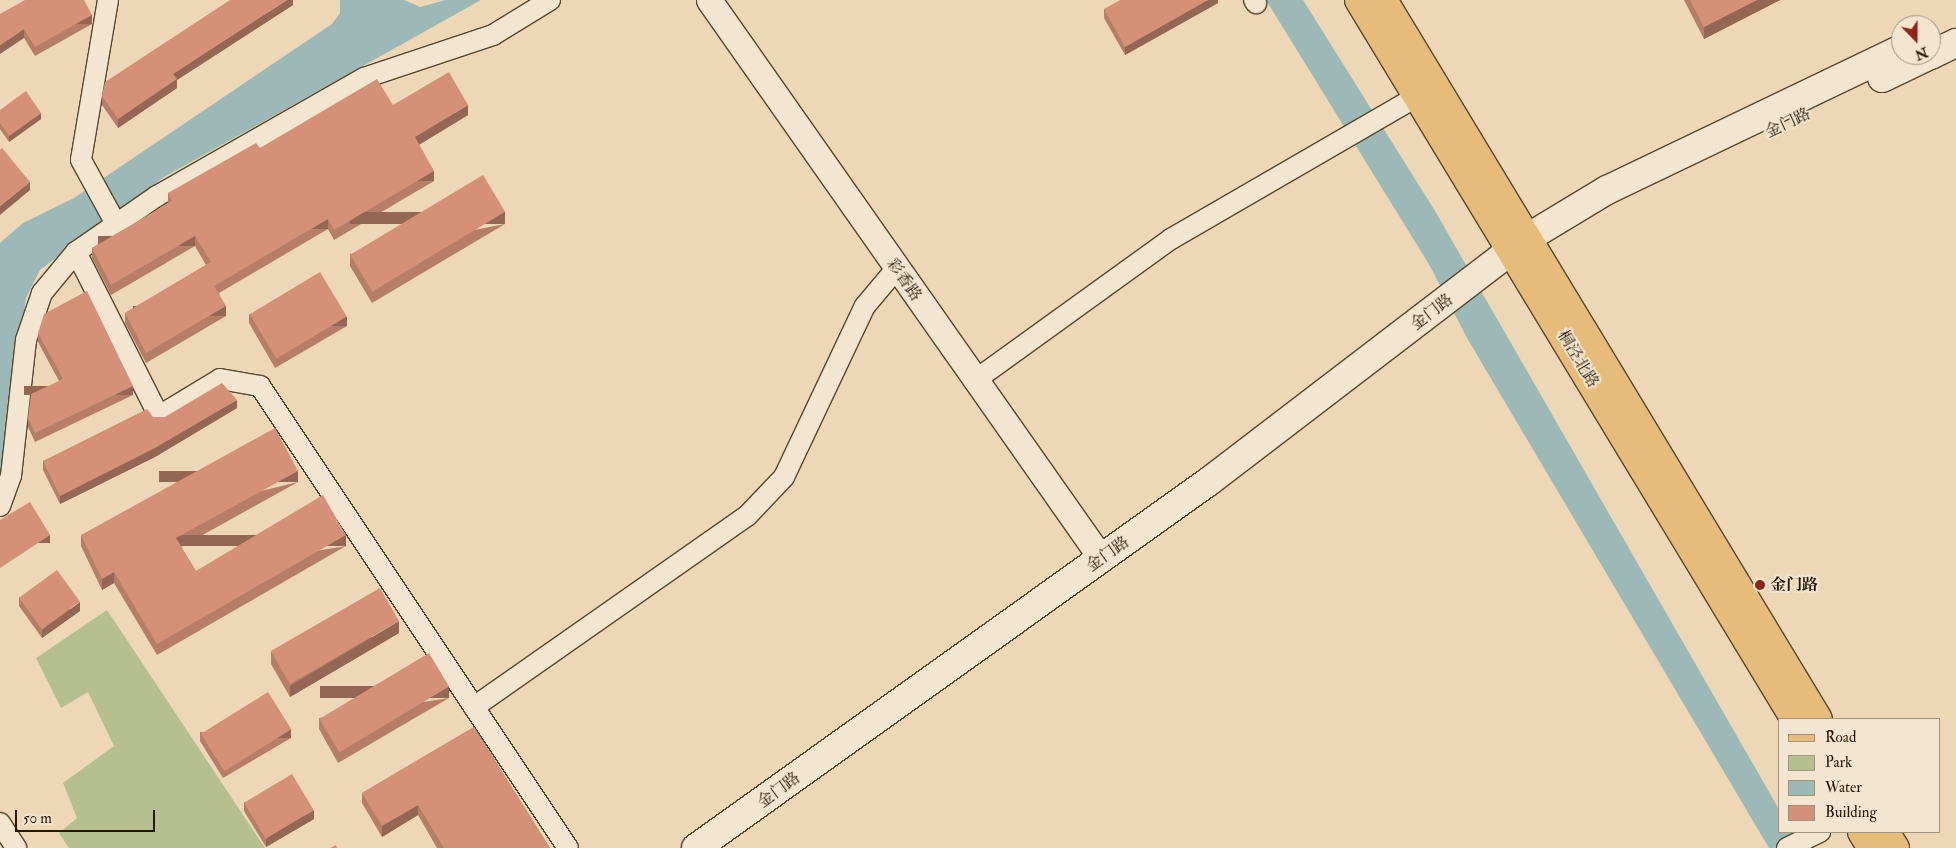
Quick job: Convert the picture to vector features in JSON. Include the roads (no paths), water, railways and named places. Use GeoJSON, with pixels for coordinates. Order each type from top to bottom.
{"type":"FeatureCollection","features":[{"type":"Feature","properties":{"kind":"main road","name":"桐泾北路"},"geometry":{"type":"LineString","coordinates":[[1359,0],[1418,96],[1526,246],[1817,718]]}},
{"type":"Feature","properties":{"kind":"main road","name":"桐泾北路"},"geometry":{"type":"LineString","coordinates":[[1383,0],[1526,246],[1794,718]]}},
{"type":"Feature","properties":{"kind":"main road"},"geometry":{"type":"LineString","coordinates":[[1941,30],[1956,23]]}},
{"type":"Feature","properties":{"kind":"main road","name":"金门路"},"geometry":{"type":"LineString","coordinates":[[1941,50],[1956,43]]}},
{"type":"Feature","properties":{"kind":"main road","name":"金门路"},"geometry":{"type":"LineString","coordinates":[[696,848],[1101,558],[1488,270],[1607,190],[1891,54]]}},
{"type":"Feature","properties":{"kind":"main road","name":"金门路"},"geometry":{"type":"LineString","coordinates":[[1526,246],[1910,65]]}},
{"type":"Feature","properties":{"kind":"main road"},"geometry":{"type":"LineString","coordinates":[[1863,833],[1872,848]]}},
{"type":"Feature","properties":{"kind":"main road"},"geometry":{"type":"LineString","coordinates":[[1886,833],[1895,848]]}},
{"type":"Feature","properties":{"kind":"street"},"geometry":{"type":"LineString","coordinates":[[108,0],[81,160],[114,220]]}},
{"type":"Feature","properties":{"kind":"street"},"geometry":{"type":"LineString","coordinates":[[0,506],[11,476],[26,340],[42,293],[76,252],[114,220],[364,78],[493,36],[550,0]]}},
{"type":"Feature","properties":{"kind":"street","name":"彩香路"},"geometry":{"type":"LineString","coordinates":[[710,0],[974,381],[1101,558]]}},
{"type":"Feature","properties":{"kind":"street"},"geometry":{"type":"LineString","coordinates":[[974,381],[1171,239],[1418,96]]}},
{"type":"Feature","properties":{"kind":"street"},"geometry":{"type":"LineString","coordinates":[[76,252],[159,416],[220,379],[260,386],[568,848]]}},
{"type":"Feature","properties":{"kind":"street"},"geometry":{"type":"LineString","coordinates":[[474,707],[747,516],[778,484],[865,306],[896,269]]}},
{"type":"Feature","properties":{"kind":"street"},"geometry":{"type":"LineString","coordinates":[[0,823],[16,848]]}},
{"type":"Feature","properties":{"kind":"street"},"geometry":{"type":"LineString","coordinates":[[1794,844],[1818,833]]}},
{"type":"Feature","properties":{"kind":"water"},"geometry":{"type":"Polygon","coordinates":[[[340,0],[404,0],[420,7],[446,0],[481,0],[164,177],[40,270],[26,298],[0,485],[0,243],[23,223],[74,198],[332,24],[340,13],[340,0]]]}},
{"type":"Feature","properties":{"kind":"water"},"geometry":{"type":"Polygon","coordinates":[[[1266,0],[1303,0],[1435,211],[1778,808],[1778,833],[1793,833],[1802,848],[1769,848],[1467,338],[1430,266],[1266,0]]]}},
{"type":"Feature","properties":{"kind":"place","name":"金门路"},"geometry":{"type":"Point","coordinates":[1760,585]}}]}
